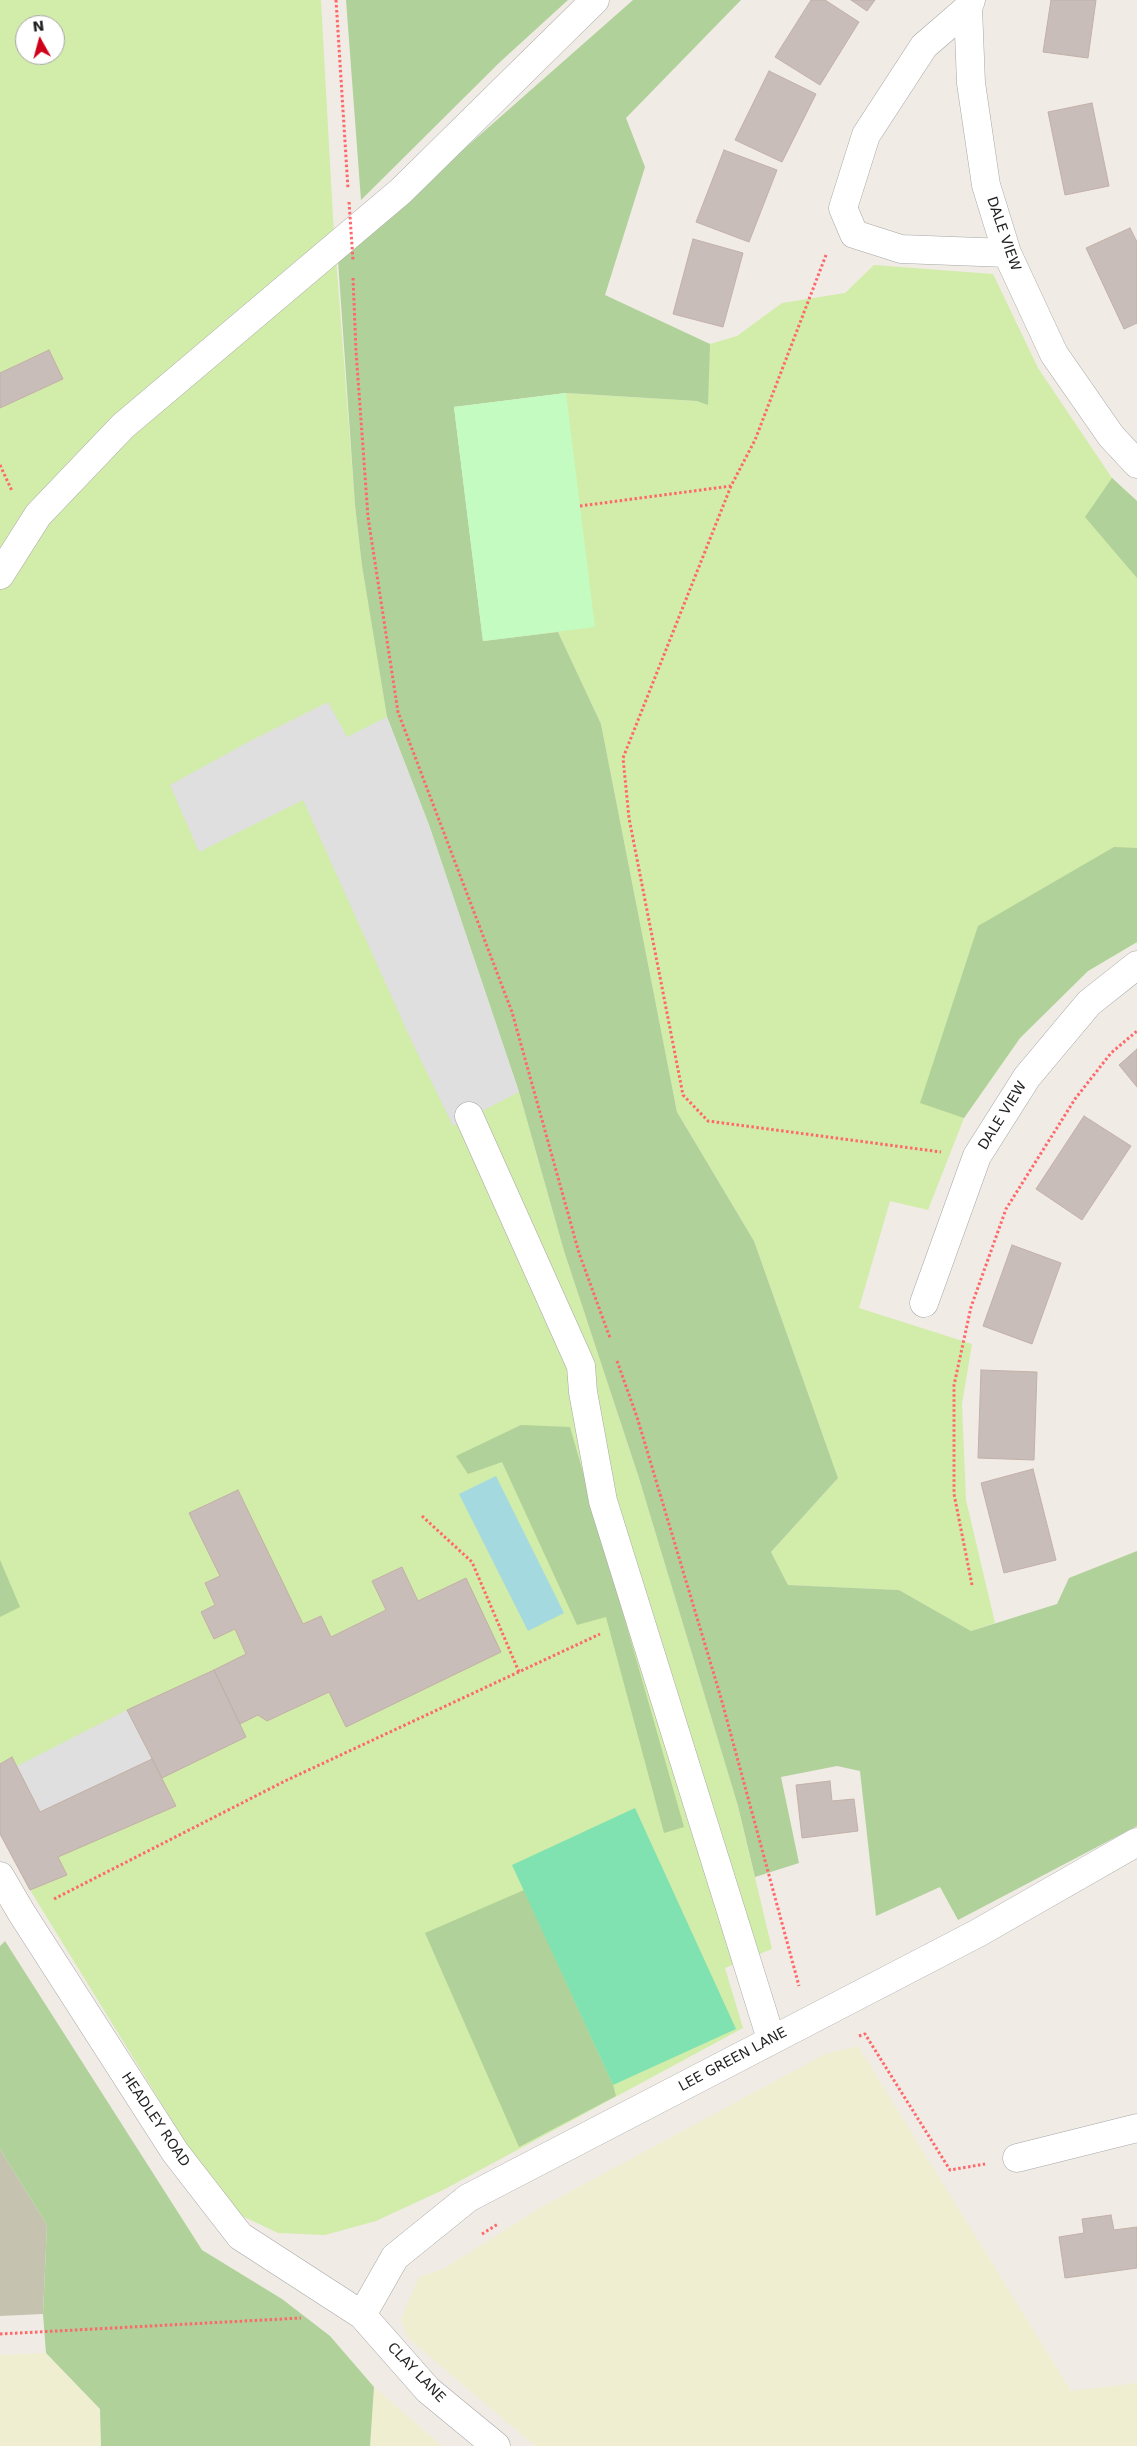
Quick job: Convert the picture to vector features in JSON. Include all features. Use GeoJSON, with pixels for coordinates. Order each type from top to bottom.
{"type":"FeatureCollection","features":[{"type":"Feature","properties":{"kind":"street"},"geometry":{"type":"LineString","coordinates":[[0,575],[38,515],[123,426],[401,191],[595,0]]}},
{"type":"Feature","properties":{"kind":"street"},"geometry":{"type":"LineString","coordinates":[[969,4],[924,46],[866,135],[843,208],[854,234],[901,249],[1007,253]]}},
{"type":"Feature","properties":{"kind":"street","name":"DALE VIEW"},"geometry":{"type":"LineString","coordinates":[[969,4],[971,83],[986,185],[1007,253],[1054,354],[1111,436],[1137,464]]}},
{"type":"Feature","properties":{"kind":"street","name":"DALE VIEW"},"geometry":{"type":"LineString","coordinates":[[924,1303],[977,1156],[1027,1077],[1042,1058],[1089,1003],[1137,965]]}},
{"type":"Feature","properties":{"kind":"street"},"geometry":{"type":"LineString","coordinates":[[469,1116],[581,1366],[583,1392],[603,1501],[771,2039]]}},
{"type":"Feature","properties":{"kind":"street","name":"LEE GREEN LANE"},"geometry":{"type":"LineString","coordinates":[[362,2315],[395,2257],[468,2198],[978,1932],[1137,1842]]}},
{"type":"Feature","properties":{"kind":"street","name":"HEADLEY ROAD"},"geometry":{"type":"LineString","coordinates":[[0,1876],[26,1920],[175,2152],[240,2236],[362,2315]]}},
{"type":"Feature","properties":{"kind":"street"},"geometry":{"type":"LineString","coordinates":[[1017,2158],[1137,2128]]}},
{"type":"Feature","properties":{"kind":"street","name":"CLAY LANE"},"geometry":{"type":"LineString","coordinates":[[362,2315],[428,2390],[496,2446]]}},
{"type":"Feature","properties":{"kind":"path"},"geometry":{"type":"LineString","coordinates":[[336,0],[356,351],[368,517],[398,712],[512,1012],[579,1253],[611,1344]]}},
{"type":"Feature","properties":{"kind":"path"},"geometry":{"type":"LineString","coordinates":[[843,208],[755,440],[731,486],[623,758],[629,818],[683,1095],[708,1121],[977,1156]]}},
{"type":"Feature","properties":{"kind":"path"},"geometry":{"type":"LineString","coordinates":[[580,506],[731,486]]}},
{"type":"Feature","properties":{"kind":"path"},"geometry":{"type":"LineString","coordinates":[[972,1585],[954,1494],[954,1385],[971,1307],[1006,1209],[1075,1098],[1111,1053],[1137,1031]]}},
{"type":"Feature","properties":{"kind":"path"},"geometry":{"type":"LineString","coordinates":[[615,1353],[637,1417],[720,1698],[807,2021]]}},
{"type":"Feature","properties":{"kind":"path"},"geometry":{"type":"LineString","coordinates":[[422,1516],[472,1562],[519,1672]]}},
{"type":"Feature","properties":{"kind":"path"},"geometry":{"type":"LineString","coordinates":[[47,1902],[285,1781],[600,1634]]}},
{"type":"Feature","properties":{"kind":"path"},"geometry":{"type":"LineString","coordinates":[[857,2036],[865,2034],[950,2170],[1017,2158]]}},
{"type":"Feature","properties":{"kind":"path"},"geometry":{"type":"LineString","coordinates":[[479,2236],[504,2220]]}},
{"type":"Feature","properties":{"kind":"path"},"geometry":{"type":"LineString","coordinates":[[0,2334],[303,2318]]}},
{"type":"Feature","properties":{"kind":"shaded area"},"geometry":{"type":"Polygon","coordinates":[[[328,702],[347,737],[387,717],[429,825],[519,1092],[453,1126],[412,1042],[303,800],[199,852],[170,785],[250,741],[328,702]]]}},
{"type":"Feature","properties":{"kind":"shaded area"},"geometry":{"type":"Polygon","coordinates":[[[127,1710],[152,1759],[40,1812],[17,1766],[127,1710]]]}},
{"type":"Feature","properties":{"kind":"shaded area"},"geometry":{"type":"Polygon","coordinates":[[[858,2046],[1071,2391],[1137,2383],[1137,2446],[535,2446],[408,2338],[401,2319],[419,2277],[443,2269],[540,2208],[825,2054],[858,2046]]]}},
{"type":"Feature","properties":{"kind":"shaded area"},"geometry":{"type":"Polygon","coordinates":[[[0,2149],[47,2225],[43,2314],[0,2316],[0,2149]]]}},
{"type":"Feature","properties":{"kind":"shaded area"},"geometry":{"type":"Polygon","coordinates":[[[46,2353],[100,2409],[101,2446],[0,2446],[0,2355],[46,2353]]]}},
{"type":"Feature","properties":{"kind":"shaded area"},"geometry":{"type":"Polygon","coordinates":[[[374,2387],[442,2446],[370,2446],[374,2387]]]}},
{"type":"Feature","properties":{"kind":"green space"},"geometry":{"type":"Polygon","coordinates":[[[0,0],[321,0],[333,218],[355,505],[362,566],[387,717],[429,825],[519,1092],[564,1251],[638,1475],[738,1806],[772,1949],[725,1968],[743,2028],[445,2189],[376,2221],[325,2235],[278,2233],[240,2215],[198,2163],[30,1890],[0,1834],[0,0]]]}},
{"type":"Feature","properties":{"kind":"green space"},"geometry":{"type":"Polygon","coordinates":[[[346,0],[568,0],[500,62],[361,200],[346,0]]]}},
{"type":"Feature","properties":{"kind":"green space"},"geometry":{"type":"Polygon","coordinates":[[[633,0],[741,0],[626,118],[645,167],[605,295],[710,344],[708,405],[697,401],[566,393],[454,407],[483,641],[558,632],[601,724],[677,1112],[754,1241],[838,1478],[771,1552],[788,1585],[899,1590],[971,1631],[1057,1604],[1069,1578],[1137,1551],[1137,1826],[958,1920],[940,1887],[876,1916],[860,1771],[837,1766],[781,1777],[799,1863],[755,1877],[738,1806],[638,1475],[564,1251],[519,1092],[429,825],[387,717],[362,566],[355,505],[338,260],[633,0]]]}},
{"type":"Feature","properties":{"kind":"green space"},"geometry":{"type":"Polygon","coordinates":[[[874,265],[993,274],[1038,368],[1112,478],[1137,501],[1137,942],[1088,971],[1020,1038],[964,1118],[928,1210],[890,1201],[859,1308],[972,1344],[962,1404],[966,1500],[995,1623],[971,1631],[899,1590],[788,1585],[771,1552],[838,1478],[754,1241],[677,1112],[601,724],[558,632],[483,641],[566,393],[697,401],[710,344],[737,336],[782,303],[845,293],[874,265]]]}},
{"type":"Feature","properties":{"kind":"green space"},"geometry":{"type":"Polygon","coordinates":[[[566,393],[595,627],[483,641],[454,407],[566,393]]]}},
{"type":"Feature","properties":{"kind":"green space"},"geometry":{"type":"Polygon","coordinates":[[[1112,478],[1137,501],[1137,578],[1085,517],[1112,478]]]}},
{"type":"Feature","properties":{"kind":"green space"},"geometry":{"type":"Polygon","coordinates":[[[1114,847],[1137,848],[1137,942],[1088,971],[1020,1038],[964,1118],[920,1103],[978,926],[1114,847]]]}},
{"type":"Feature","properties":{"kind":"green space"},"geometry":{"type":"Polygon","coordinates":[[[521,1425],[570,1427],[684,1827],[664,1833],[606,1617],[577,1625],[502,1462],[468,1474],[456,1456],[521,1425]]]}},
{"type":"Feature","properties":{"kind":"green space"},"geometry":{"type":"Polygon","coordinates":[[[0,1560],[20,1607],[0,1617],[0,1560]]]}},
{"type":"Feature","properties":{"kind":"green space"},"geometry":{"type":"Polygon","coordinates":[[[635,1808],[736,2029],[613,2085],[512,1865],[635,1808]]]}},
{"type":"Feature","properties":{"kind":"green space"},"geometry":{"type":"Polygon","coordinates":[[[524,1890],[613,2085],[616,2096],[519,2147],[425,1933],[524,1890]]]}},
{"type":"Feature","properties":{"kind":"green space"},"geometry":{"type":"Polygon","coordinates":[[[5,1941],[202,2250],[282,2299],[330,2336],[374,2387],[370,2446],[101,2446],[100,2409],[46,2353],[43,2314],[47,2225],[0,2149],[0,1946],[5,1941]]]}},
{"type":"Feature","properties":{"kind":"water"},"geometry":{"type":"Polygon","coordinates":[[[496,1476],[564,1613],[528,1631],[459,1494],[496,1476]]]}},
{"type":"Feature","properties":{"kind":"building"},"geometry":{"type":"Polygon","coordinates":[[[811,0],[825,0],[859,22],[820,85],[775,57],[811,0]]]}},
{"type":"Feature","properties":{"kind":"building"},"geometry":{"type":"Polygon","coordinates":[[[851,0],[875,0],[867,11],[851,0]]]}},
{"type":"Feature","properties":{"kind":"building"},"geometry":{"type":"Polygon","coordinates":[[[1051,0],[1096,0],[1088,58],[1043,52],[1051,0]]]}},
{"type":"Feature","properties":{"kind":"building"},"geometry":{"type":"Polygon","coordinates":[[[769,71],[816,94],[782,162],[735,140],[769,71]]]}},
{"type":"Feature","properties":{"kind":"building"},"geometry":{"type":"Polygon","coordinates":[[[1092,103],[1109,186],[1065,195],[1048,112],[1092,103]]]}},
{"type":"Feature","properties":{"kind":"building"},"geometry":{"type":"Polygon","coordinates":[[[724,150],[777,170],[749,242],[696,222],[724,150]]]}},
{"type":"Feature","properties":{"kind":"building"},"geometry":{"type":"Polygon","coordinates":[[[1130,228],[1137,242],[1137,323],[1124,329],[1086,248],[1130,228]]]}},
{"type":"Feature","properties":{"kind":"building"},"geometry":{"type":"Polygon","coordinates":[[[693,239],[743,253],[723,327],[673,314],[693,239]]]}},
{"type":"Feature","properties":{"kind":"building"},"geometry":{"type":"Polygon","coordinates":[[[49,350],[63,379],[0,408],[0,373],[49,350]]]}},
{"type":"Feature","properties":{"kind":"building"},"geometry":{"type":"Polygon","coordinates":[[[1137,1049],[1137,1087],[1119,1065],[1137,1049]]]}},
{"type":"Feature","properties":{"kind":"building"},"geometry":{"type":"Polygon","coordinates":[[[1084,1116],[1131,1146],[1082,1220],[1036,1189],[1084,1116]]]}},
{"type":"Feature","properties":{"kind":"building"},"geometry":{"type":"Polygon","coordinates":[[[1012,1245],[1061,1263],[1032,1344],[983,1326],[1012,1245]]]}},
{"type":"Feature","properties":{"kind":"building"},"geometry":{"type":"Polygon","coordinates":[[[981,1370],[1037,1372],[1034,1460],[978,1458],[981,1370]]]}},
{"type":"Feature","properties":{"kind":"building"},"geometry":{"type":"Polygon","coordinates":[[[1033,1469],[1056,1560],[1004,1573],[981,1483],[1033,1469]]]}},
{"type":"Feature","properties":{"kind":"building"},"geometry":{"type":"Polygon","coordinates":[[[238,1490],[303,1624],[321,1616],[331,1637],[386,1610],[372,1581],[402,1567],[418,1601],[466,1578],[501,1652],[346,1727],[329,1692],[267,1721],[258,1715],[240,1724],[214,1670],[246,1654],[235,1629],[214,1639],[201,1612],[215,1605],[205,1583],[220,1576],[189,1513],[238,1490]]]}},
{"type":"Feature","properties":{"kind":"building"},"geometry":{"type":"Polygon","coordinates":[[[214,1670],[246,1737],[162,1778],[127,1710],[214,1670]]]}},
{"type":"Feature","properties":{"kind":"building"},"geometry":{"type":"Polygon","coordinates":[[[12,1757],[40,1812],[152,1759],[176,1806],[58,1857],[67,1875],[30,1890],[0,1834],[0,1764],[12,1757]]]}},
{"type":"Feature","properties":{"kind":"building"},"geometry":{"type":"Polygon","coordinates":[[[830,1781],[832,1801],[854,1799],[858,1831],[802,1838],[796,1785],[830,1781]]]}},
{"type":"Feature","properties":{"kind":"building"},"geometry":{"type":"Polygon","coordinates":[[[1111,2215],[1114,2230],[1137,2227],[1137,2268],[1065,2278],[1059,2237],[1084,2233],[1082,2219],[1111,2215]]]}}]}
